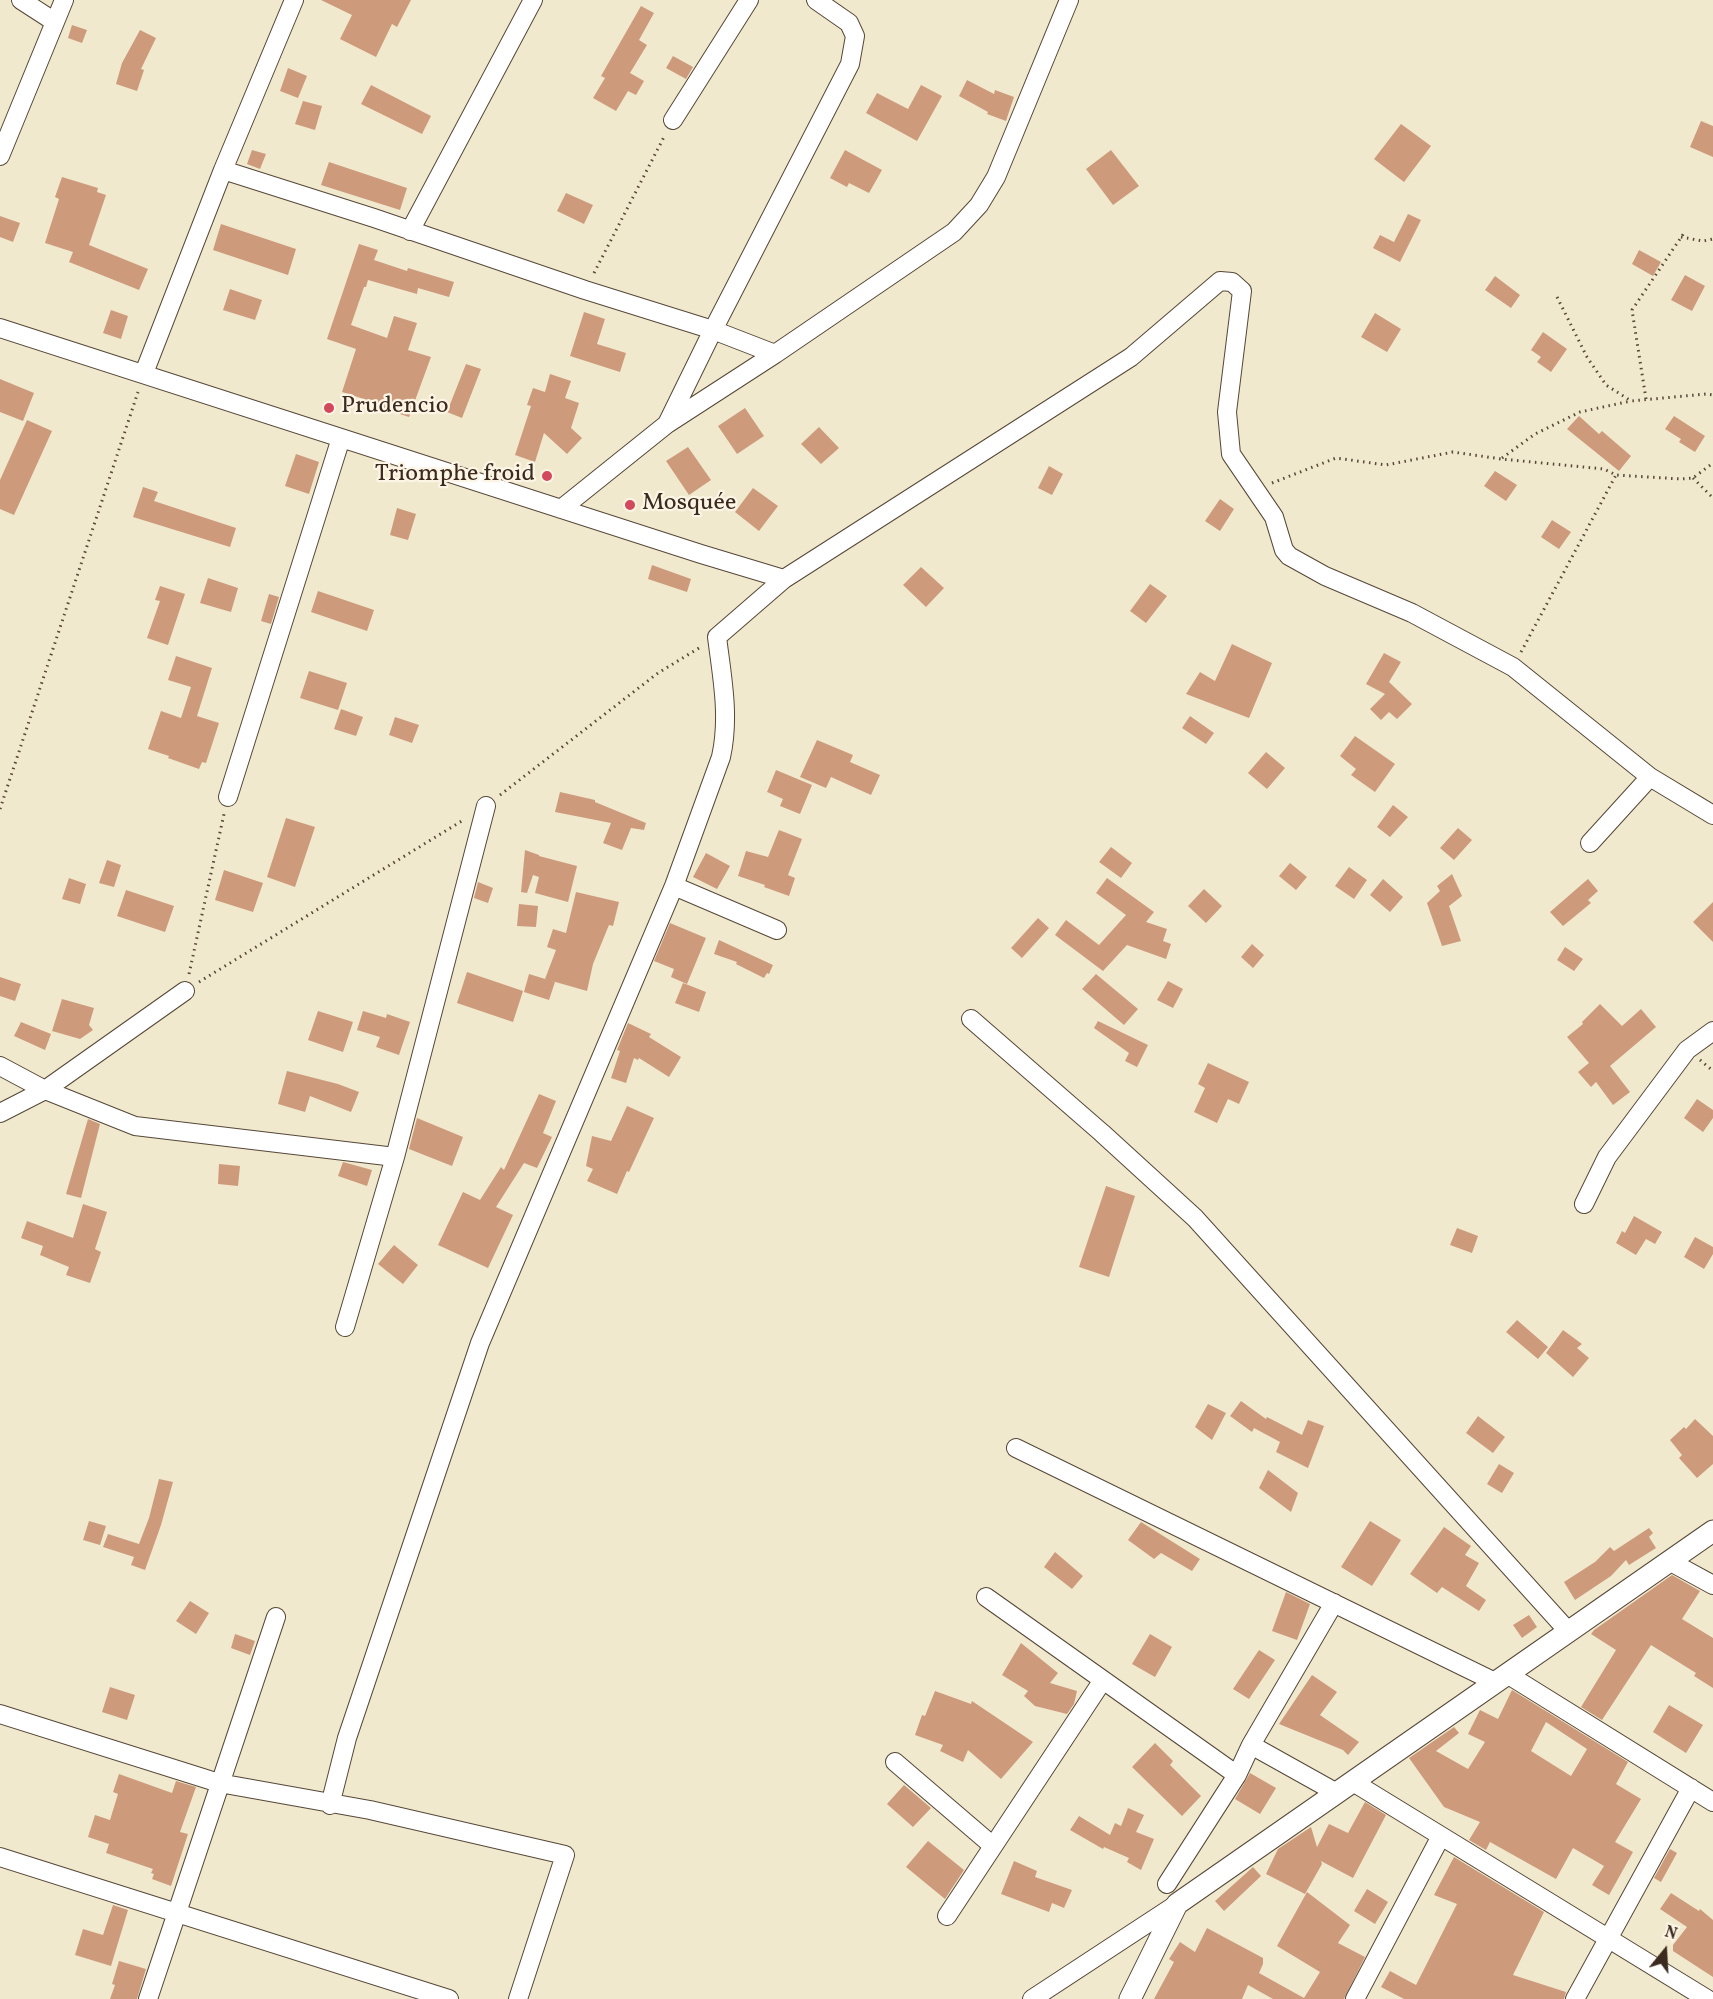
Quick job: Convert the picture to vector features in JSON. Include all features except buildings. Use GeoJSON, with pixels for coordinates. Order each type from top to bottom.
{"type":"FeatureCollection","features":[{"type":"Feature","properties":{"kind":"street"},"geometry":{"type":"LineString","coordinates":[[21,0],[55,22]]}},
{"type":"Feature","properties":{"kind":"street"},"geometry":{"type":"LineString","coordinates":[[0,156],[64,0]]}},
{"type":"Feature","properties":{"kind":"street"},"geometry":{"type":"LineString","coordinates":[[144,373],[223,170],[294,0]]}},
{"type":"Feature","properties":{"kind":"street"},"geometry":{"type":"LineString","coordinates":[[410,231],[533,0]]}},
{"type":"Feature","properties":{"kind":"street"},"geometry":{"type":"LineString","coordinates":[[673,120],[749,0]]}},
{"type":"Feature","properties":{"kind":"street"},"geometry":{"type":"LineString","coordinates":[[667,424],[850,64],[855,36],[849,23],[816,0]]}},
{"type":"Feature","properties":{"kind":"street"},"geometry":{"type":"LineString","coordinates":[[561,509],[667,424],[775,354],[954,232],[979,205],[996,177],[1069,0]]}},
{"type":"Feature","properties":{"kind":"street"},"geometry":{"type":"LineString","coordinates":[[223,170],[713,330],[775,354]]}},
{"type":"Feature","properties":{"kind":"street"},"geometry":{"type":"LineString","coordinates":[[330,1805],[347,1738],[480,1343],[674,886],[721,757],[726,719],[717,637],[784,579],[1131,357],[1220,281],[1232,282],[1242,291],[1227,412],[1232,454],[1274,517],[1284,550],[1289,556],[1325,576],[1412,613],[1513,667],[1650,777],[1713,815]]}},
{"type":"Feature","properties":{"kind":"street"},"geometry":{"type":"LineString","coordinates":[[0,328],[784,579]]}},
{"type":"Feature","properties":{"kind":"street"},"geometry":{"type":"LineString","coordinates":[[228,797],[341,438]]}},
{"type":"Feature","properties":{"kind":"street"},"geometry":{"type":"LineString","coordinates":[[1590,843],[1650,777]]}},
{"type":"Feature","properties":{"kind":"street"},"geometry":{"type":"LineString","coordinates":[[345,1328],[395,1157],[486,806]]}},
{"type":"Feature","properties":{"kind":"street"},"geometry":{"type":"LineString","coordinates":[[674,886],[777,930]]}},
{"type":"Feature","properties":{"kind":"street"},"geometry":{"type":"LineString","coordinates":[[0,1113],[45,1090],[185,991]]}},
{"type":"Feature","properties":{"kind":"street"},"geometry":{"type":"LineString","coordinates":[[971,1019],[1195,1218],[1568,1632]]}},
{"type":"Feature","properties":{"kind":"street"},"geometry":{"type":"LineString","coordinates":[[1584,1204],[1607,1156],[1687,1050],[1713,1030]]}},
{"type":"Feature","properties":{"kind":"street"},"geometry":{"type":"LineString","coordinates":[[0,1066],[45,1090],[135,1126],[395,1157]]}},
{"type":"Feature","properties":{"kind":"street"},"geometry":{"type":"LineString","coordinates":[[1016,1448],[1334,1603],[1501,1678],[1713,1802]]}},
{"type":"Feature","properties":{"kind":"street"},"geometry":{"type":"LineString","coordinates":[[1032,1999],[1177,1904],[1713,1531]]}},
{"type":"Feature","properties":{"kind":"street"},"geometry":{"type":"LineString","coordinates":[[1669,1562],[1713,1585]]}},
{"type":"Feature","properties":{"kind":"street"},"geometry":{"type":"LineString","coordinates":[[986,1597],[1237,1775]]}},
{"type":"Feature","properties":{"kind":"street"},"geometry":{"type":"LineString","coordinates":[[1167,1884],[1237,1775],[1251,1745],[1334,1603]]}},
{"type":"Feature","properties":{"kind":"street"},"geometry":{"type":"LineString","coordinates":[[148,1999],[276,1617]]}},
{"type":"Feature","properties":{"kind":"street"},"geometry":{"type":"LineString","coordinates":[[947,1916],[1103,1680]]}},
{"type":"Feature","properties":{"kind":"street"},"geometry":{"type":"LineString","coordinates":[[0,1714],[219,1783],[330,1805],[370,1810],[565,1855],[518,1999]]}},
{"type":"Feature","properties":{"kind":"street"},"geometry":{"type":"LineString","coordinates":[[1251,1745],[1345,1787],[1441,1836],[1707,1999]]}},
{"type":"Feature","properties":{"kind":"street"},"geometry":{"type":"LineString","coordinates":[[895,1762],[993,1846]]}},
{"type":"Feature","properties":{"kind":"street"},"geometry":{"type":"LineString","coordinates":[[1575,1999],[1691,1788]]}},
{"type":"Feature","properties":{"kind":"street"},"geometry":{"type":"LineString","coordinates":[[1355,1999],[1441,1836]]}},
{"type":"Feature","properties":{"kind":"street"},"geometry":{"type":"LineString","coordinates":[[0,1857],[449,1999]]}},
{"type":"Feature","properties":{"kind":"street"},"geometry":{"type":"LineString","coordinates":[[1130,1999],[1177,1904]]}},
{"type":"Feature","properties":{"kind":"path"},"geometry":{"type":"LineString","coordinates":[[585,290],[673,120]]}},
{"type":"Feature","properties":{"kind":"path"},"geometry":{"type":"LineString","coordinates":[[1646,399],[1632,310],[1684,233]]}},
{"type":"Feature","properties":{"kind":"path"},"geometry":{"type":"LineString","coordinates":[[1681,237],[1703,241],[1713,239]]}},
{"type":"Feature","properties":{"kind":"path"},"geometry":{"type":"LineString","coordinates":[[1557,297],[1587,357],[1606,385],[1631,400]]}},
{"type":"Feature","properties":{"kind":"path"},"geometry":{"type":"LineString","coordinates":[[0,808],[144,373]]}},
{"type":"Feature","properties":{"kind":"path"},"geometry":{"type":"LineString","coordinates":[[1501,459],[1535,434],[1580,412],[1631,400],[1713,395]]}},
{"type":"Feature","properties":{"kind":"path"},"geometry":{"type":"LineString","coordinates":[[1256,489],[1336,458],[1386,465],[1453,452],[1605,469],[1616,475],[1681,479],[1693,478],[1713,463]]}},
{"type":"Feature","properties":{"kind":"path"},"geometry":{"type":"LineString","coordinates":[[1513,667],[1616,475]]}},
{"type":"Feature","properties":{"kind":"path"},"geometry":{"type":"LineString","coordinates":[[1693,478],[1713,498]]}},
{"type":"Feature","properties":{"kind":"path"},"geometry":{"type":"LineString","coordinates":[[185,991],[486,806],[658,673],[717,637]]}},
{"type":"Feature","properties":{"kind":"path"},"geometry":{"type":"LineString","coordinates":[[185,991],[228,797]]}},
{"type":"Feature","properties":{"kind":"place","name":"Prudencio"},"geometry":{"type":"Point","coordinates":[329,408]}},
{"type":"Feature","properties":{"kind":"place","name":"Triomphe froid"},"geometry":{"type":"Point","coordinates":[547,476]}},
{"type":"Feature","properties":{"kind":"place","name":"Mosquée"},"geometry":{"type":"Point","coordinates":[630,505]}}]}
